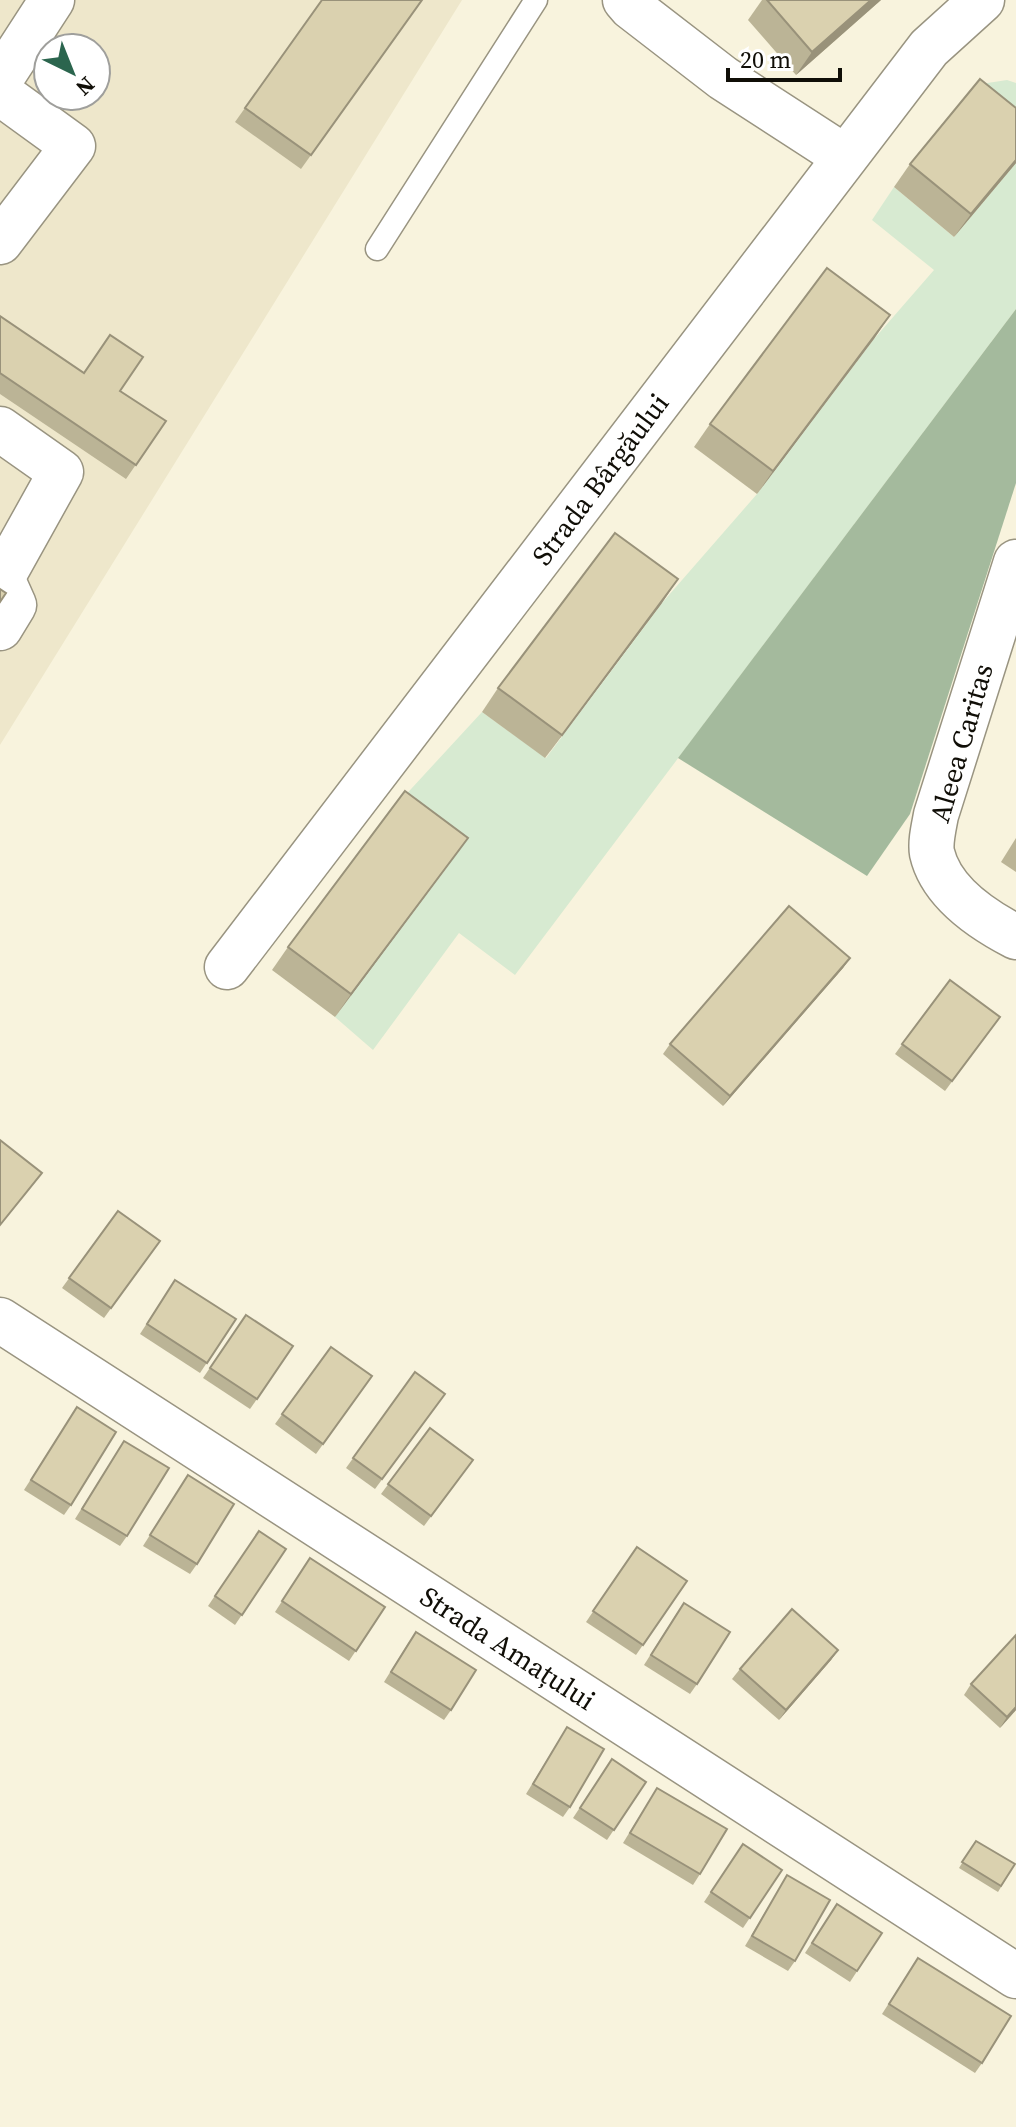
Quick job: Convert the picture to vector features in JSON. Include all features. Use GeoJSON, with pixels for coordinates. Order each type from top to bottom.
{"type":"FeatureCollection","features":[{"type":"Feature","properties":{"kind":"street"},"geometry":{"type":"LineString","coordinates":[[0,80],[52,0]]}},
{"type":"Feature","properties":{"kind":"street"},"geometry":{"type":"LineString","coordinates":[[625,0],[723,78],[845,157]]}},
{"type":"Feature","properties":{"kind":"street","name":"Strada Bârgăului"},"geometry":{"type":"LineString","coordinates":[[227,967],[929,48],[982,0]]}},
{"type":"Feature","properties":{"kind":"street"},"geometry":{"type":"LineString","coordinates":[[0,93],[73,146],[0,242]]}},
{"type":"Feature","properties":{"kind":"street"},"geometry":{"type":"LineString","coordinates":[[0,429],[61,472],[1,577],[14,605],[0,628]]}},
{"type":"Feature","properties":{"kind":"street","name":"Aleea Caritas"},"geometry":{"type":"LineString","coordinates":[[1016,562],[936,815],[932,851],[942,879],[969,907],[1016,937]]}},
{"type":"Feature","properties":{"kind":"street","name":"Strada Amațului"},"geometry":{"type":"LineString","coordinates":[[0,1320],[1016,1976]]}},
{"type":"Feature","properties":{"kind":"lane"},"geometry":{"type":"LineString","coordinates":[[377,249],[536,0]]}},
{"type":"Feature","properties":{"kind":"shaded area"},"geometry":{"type":"Polygon","coordinates":[[[0,0],[462,0],[0,745],[0,0]]]}},
{"type":"Feature","properties":{"kind":"green space"},"geometry":{"type":"Polygon","coordinates":[[[1007,80],[1016,83],[1016,145],[981,84],[1007,80]]]}},
{"type":"Feature","properties":{"kind":"green space"},"geometry":{"type":"Polygon","coordinates":[[[1016,163],[1016,309],[515,975],[459,933],[373,1050],[335,1017],[451,862],[388,814],[482,712],[546,758],[662,603],[757,494],[874,339],[934,270],[872,220],[894,187],[954,237],[1016,163]]]}},
{"type":"Feature","properties":{"kind":"green space"},"geometry":{"type":"Polygon","coordinates":[[[1016,309],[1016,483],[910,814],[867,876],[678,758],[1016,309]]]}},
{"type":"Feature","properties":{"kind":"building"},"geometry":{"type":"Polygon","coordinates":[[[322,0],[422,0],[311,155],[245,108],[322,0]]]}},
{"type":"Feature","properties":{"kind":"building"},"geometry":{"type":"Polygon","coordinates":[[[767,0],[871,0],[812,52],[767,0]]]}},
{"type":"Feature","properties":{"kind":"building"},"geometry":{"type":"Polygon","coordinates":[[[980,79],[1016,108],[1016,160],[971,214],[910,164],[980,79]]]}},
{"type":"Feature","properties":{"kind":"building"},"geometry":{"type":"Polygon","coordinates":[[[827,268],[890,315],[773,471],[710,424],[827,268]]]}},
{"type":"Feature","properties":{"kind":"building"},"geometry":{"type":"Polygon","coordinates":[[[0,316],[84,373],[110,335],[143,357],[120,391],[166,421],[136,465],[0,373],[0,316]]]}},
{"type":"Feature","properties":{"kind":"building"},"geometry":{"type":"Polygon","coordinates":[[[615,533],[678,579],[562,735],[498,688],[615,533]]]}},
{"type":"Feature","properties":{"kind":"building"},"geometry":{"type":"Polygon","coordinates":[[[405,791],[468,838],[351,994],[288,947],[405,791]]]}},
{"type":"Feature","properties":{"kind":"building"},"geometry":{"type":"Polygon","coordinates":[[[789,906],[850,958],[730,1096],[670,1044],[789,906]]]}},
{"type":"Feature","properties":{"kind":"building"},"geometry":{"type":"Polygon","coordinates":[[[950,980],[1000,1017],[952,1081],[902,1044],[950,980]]]}},
{"type":"Feature","properties":{"kind":"building"},"geometry":{"type":"Polygon","coordinates":[[[0,1140],[42,1173],[0,1225],[0,1140]]]}},
{"type":"Feature","properties":{"kind":"building"},"geometry":{"type":"Polygon","coordinates":[[[118,1211],[160,1241],[111,1308],[69,1278],[118,1211]]]}},
{"type":"Feature","properties":{"kind":"building"},"geometry":{"type":"Polygon","coordinates":[[[175,1280],[236,1319],[207,1363],[147,1324],[175,1280]]]}},
{"type":"Feature","properties":{"kind":"building"},"geometry":{"type":"Polygon","coordinates":[[[246,1315],[293,1346],[257,1399],[210,1368],[246,1315]]]}},
{"type":"Feature","properties":{"kind":"building"},"geometry":{"type":"Polygon","coordinates":[[[331,1347],[372,1376],[323,1444],[282,1414],[331,1347]]]}},
{"type":"Feature","properties":{"kind":"building"},"geometry":{"type":"Polygon","coordinates":[[[415,1372],[445,1394],[382,1479],[353,1458],[415,1372]]]}},
{"type":"Feature","properties":{"kind":"building"},"geometry":{"type":"Polygon","coordinates":[[[77,1407],[116,1432],[71,1505],[31,1480],[77,1407]]]}},
{"type":"Feature","properties":{"kind":"building"},"geometry":{"type":"Polygon","coordinates":[[[430,1428],[473,1460],[431,1516],[388,1484],[430,1428]]]}},
{"type":"Feature","properties":{"kind":"building"},"geometry":{"type":"Polygon","coordinates":[[[124,1441],[169,1468],[127,1536],[82,1509],[124,1441]]]}},
{"type":"Feature","properties":{"kind":"building"},"geometry":{"type":"Polygon","coordinates":[[[188,1475],[234,1504],[197,1564],[150,1535],[188,1475]]]}},
{"type":"Feature","properties":{"kind":"building"},"geometry":{"type":"Polygon","coordinates":[[[259,1531],[286,1549],[242,1615],[215,1596],[259,1531]]]}},
{"type":"Feature","properties":{"kind":"building"},"geometry":{"type":"Polygon","coordinates":[[[637,1547],[687,1581],[643,1645],[593,1611],[637,1547]]]}},
{"type":"Feature","properties":{"kind":"building"},"geometry":{"type":"Polygon","coordinates":[[[310,1558],[385,1607],[356,1651],[282,1601],[310,1558]]]}},
{"type":"Feature","properties":{"kind":"building"},"geometry":{"type":"Polygon","coordinates":[[[684,1603],[730,1632],[697,1684],[651,1655],[684,1603]]]}},
{"type":"Feature","properties":{"kind":"building"},"geometry":{"type":"Polygon","coordinates":[[[792,1609],[838,1650],[786,1710],[740,1669],[792,1609]]]}},
{"type":"Feature","properties":{"kind":"building"},"geometry":{"type":"Polygon","coordinates":[[[416,1632],[476,1670],[451,1710],[391,1672],[416,1632]]]}},
{"type":"Feature","properties":{"kind":"building"},"geometry":{"type":"Polygon","coordinates":[[[1016,1635],[1016,1707],[1007,1717],[971,1684],[1016,1635]]]}},
{"type":"Feature","properties":{"kind":"building"},"geometry":{"type":"Polygon","coordinates":[[[567,1727],[604,1749],[570,1807],[533,1784],[567,1727]]]}},
{"type":"Feature","properties":{"kind":"building"},"geometry":{"type":"Polygon","coordinates":[[[612,1759],[646,1782],[614,1830],[580,1808],[612,1759]]]}},
{"type":"Feature","properties":{"kind":"building"},"geometry":{"type":"Polygon","coordinates":[[[657,1788],[727,1829],[700,1874],[630,1833],[657,1788]]]}},
{"type":"Feature","properties":{"kind":"building"},"geometry":{"type":"Polygon","coordinates":[[[976,1841],[1015,1864],[1001,1886],[962,1862],[976,1841]]]}},
{"type":"Feature","properties":{"kind":"building"},"geometry":{"type":"Polygon","coordinates":[[[743,1844],[782,1870],[750,1918],[711,1892],[743,1844]]]}},
{"type":"Feature","properties":{"kind":"building"},"geometry":{"type":"Polygon","coordinates":[[[787,1875],[830,1900],[795,1961],[752,1936],[787,1875]]]}},
{"type":"Feature","properties":{"kind":"building"},"geometry":{"type":"Polygon","coordinates":[[[837,1904],[882,1933],[857,1971],[812,1943],[837,1904]]]}},
{"type":"Feature","properties":{"kind":"building"},"geometry":{"type":"Polygon","coordinates":[[[918,1958],[1011,2016],[982,2063],[889,2004],[918,1958]]]}}]}
